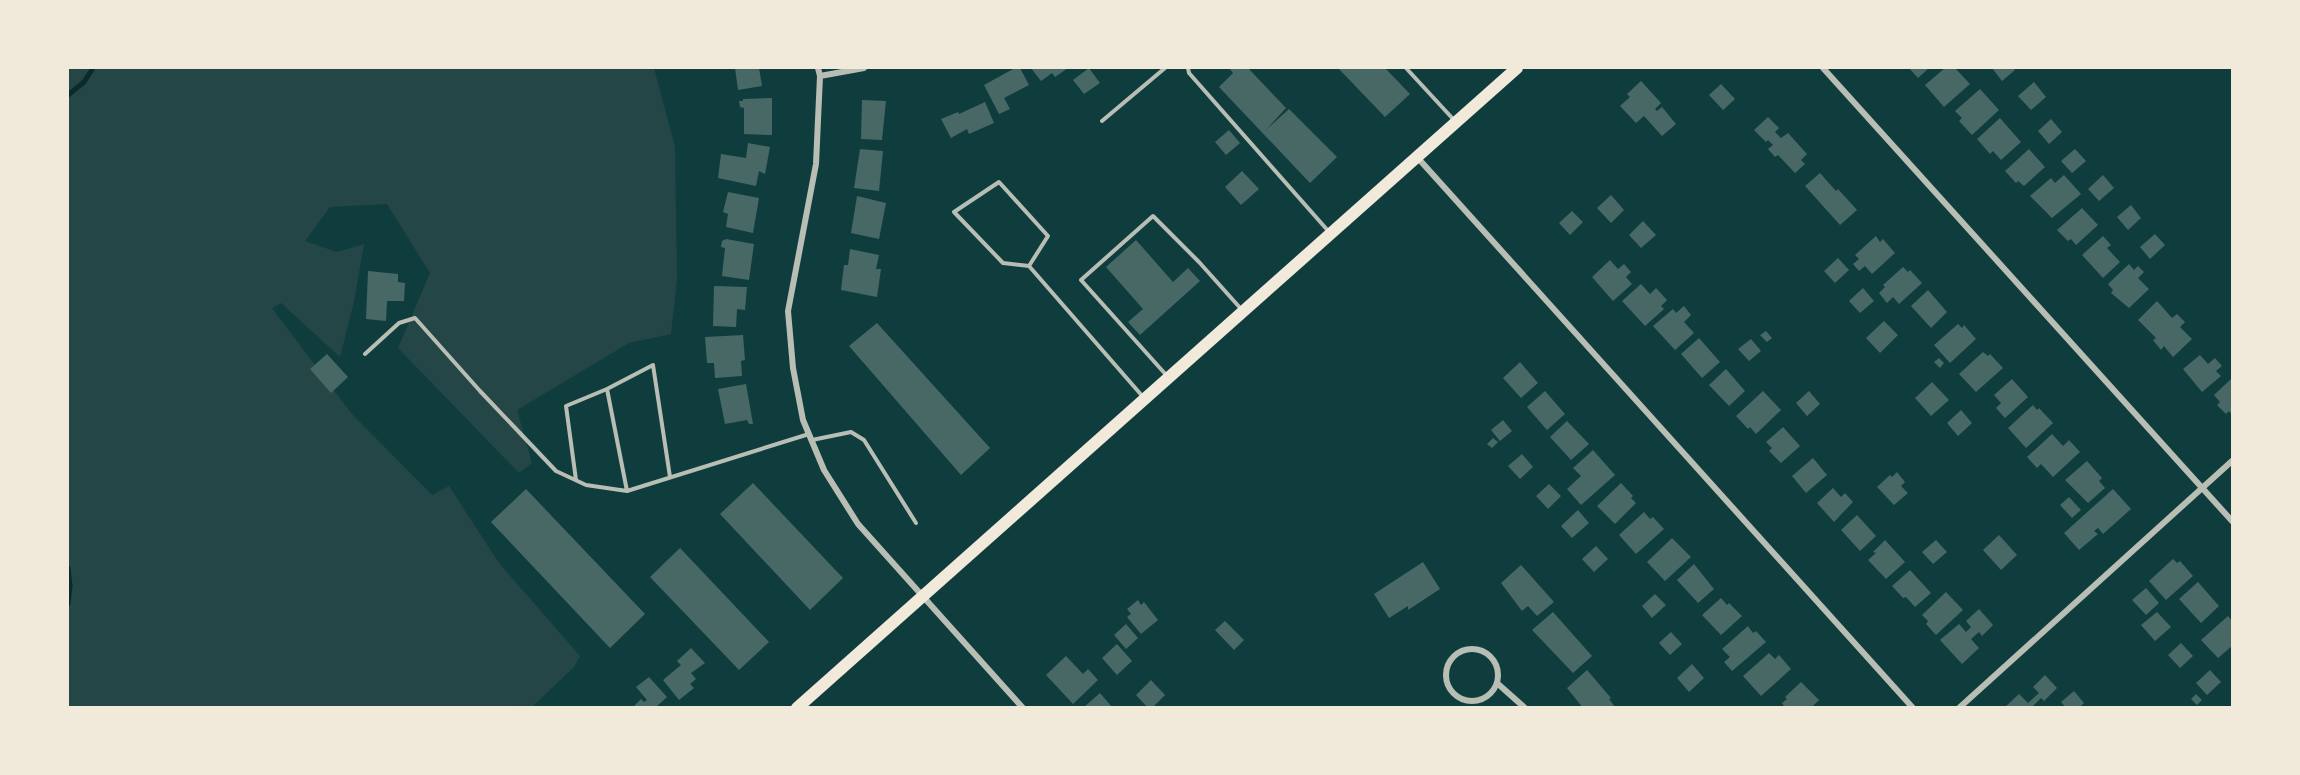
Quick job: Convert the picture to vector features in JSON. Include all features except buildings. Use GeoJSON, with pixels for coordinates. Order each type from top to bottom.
{"type":"FeatureCollection","features":[{"type":"Feature","properties":{"kind":"main road"},"geometry":{"type":"LineString","coordinates":[[797,708],[1517,68]]}},
{"type":"Feature","properties":{"kind":"street"},"geometry":{"type":"LineString","coordinates":[[818,68],[820,76],[816,164],[788,311],[793,368],[803,420],[824,470],[858,524],[1023,708]]}},
{"type":"Feature","properties":{"kind":"street"},"geometry":{"type":"LineString","coordinates":[[820,76],[864,68]]}},
{"type":"Feature","properties":{"kind":"street"},"geometry":{"type":"LineString","coordinates":[[1824,68],[2232,521]]}},
{"type":"Feature","properties":{"kind":"street"},"geometry":{"type":"LineString","coordinates":[[1417,157],[1913,708]]}},
{"type":"Feature","properties":{"kind":"street"},"geometry":{"type":"LineString","coordinates":[[1959,708],[2232,461]]}},
{"type":"Feature","properties":{"kind":"street"},"geometry":{"type":"LineString","coordinates":[[1466,649],[1480,649],[1492,657],[1498,669],[1497,683],[1490,695],[1478,701],[1464,700],[1452,693],[1446,680],[1446,666],[1454,655],[1466,649]]}},
{"type":"Feature","properties":{"kind":"street"},"geometry":{"type":"LineString","coordinates":[[1497,683],[1525,708]]}},
{"type":"Feature","properties":{"kind":"lane"},"geometry":{"type":"LineString","coordinates":[[1102,121],[1165,68]]}},
{"type":"Feature","properties":{"kind":"lane"},"geometry":{"type":"LineString","coordinates":[[1188,68],[1189,73],[1331,234]]}},
{"type":"Feature","properties":{"kind":"lane"},"geometry":{"type":"LineString","coordinates":[[1406,68],[1456,122]]}},
{"type":"Feature","properties":{"kind":"lane"},"geometry":{"type":"LineString","coordinates":[[1029,266],[1048,236],[999,182],[954,212],[1003,263],[1029,266],[1144,399]]}},
{"type":"Feature","properties":{"kind":"lane"},"geometry":{"type":"LineString","coordinates":[[1168,378],[1081,280],[1129,237],[1153,216],[1243,311]]}},
{"type":"Feature","properties":{"kind":"lane"},"geometry":{"type":"LineString","coordinates":[[365,354],[399,323],[415,318],[556,471],[586,485],[627,491],[810,437],[851,432],[864,440],[916,524]]}},
{"type":"Feature","properties":{"kind":"lane"},"geometry":{"type":"LineString","coordinates":[[576,480],[566,406],[607,389],[653,365],[670,477]]}},
{"type":"Feature","properties":{"kind":"lane"},"geometry":{"type":"LineString","coordinates":[[607,389],[627,491]]}},
{"type":"Feature","properties":{"kind":"shaded area"},"geometry":{"type":"Polygon","coordinates":[[[68,68],[654,68],[675,147],[677,279],[671,334],[629,343],[517,410],[532,463],[519,473],[398,348],[430,273],[387,204],[330,207],[305,241],[337,252],[364,244],[354,302],[340,357],[281,303],[272,308],[351,413],[432,495],[449,486],[499,563],[580,656],[574,667],[532,707],[520,705],[518,708],[68,707],[68,68]]]}},
{"type":"Feature","properties":{"kind":"waterway"},"geometry":{"type":"LineString","coordinates":[[68,95],[84,82],[93,68]]}},
{"type":"Feature","properties":{"kind":"waterway"},"geometry":{"type":"LineString","coordinates":[[68,568],[70,586],[68,604]]}}]}
